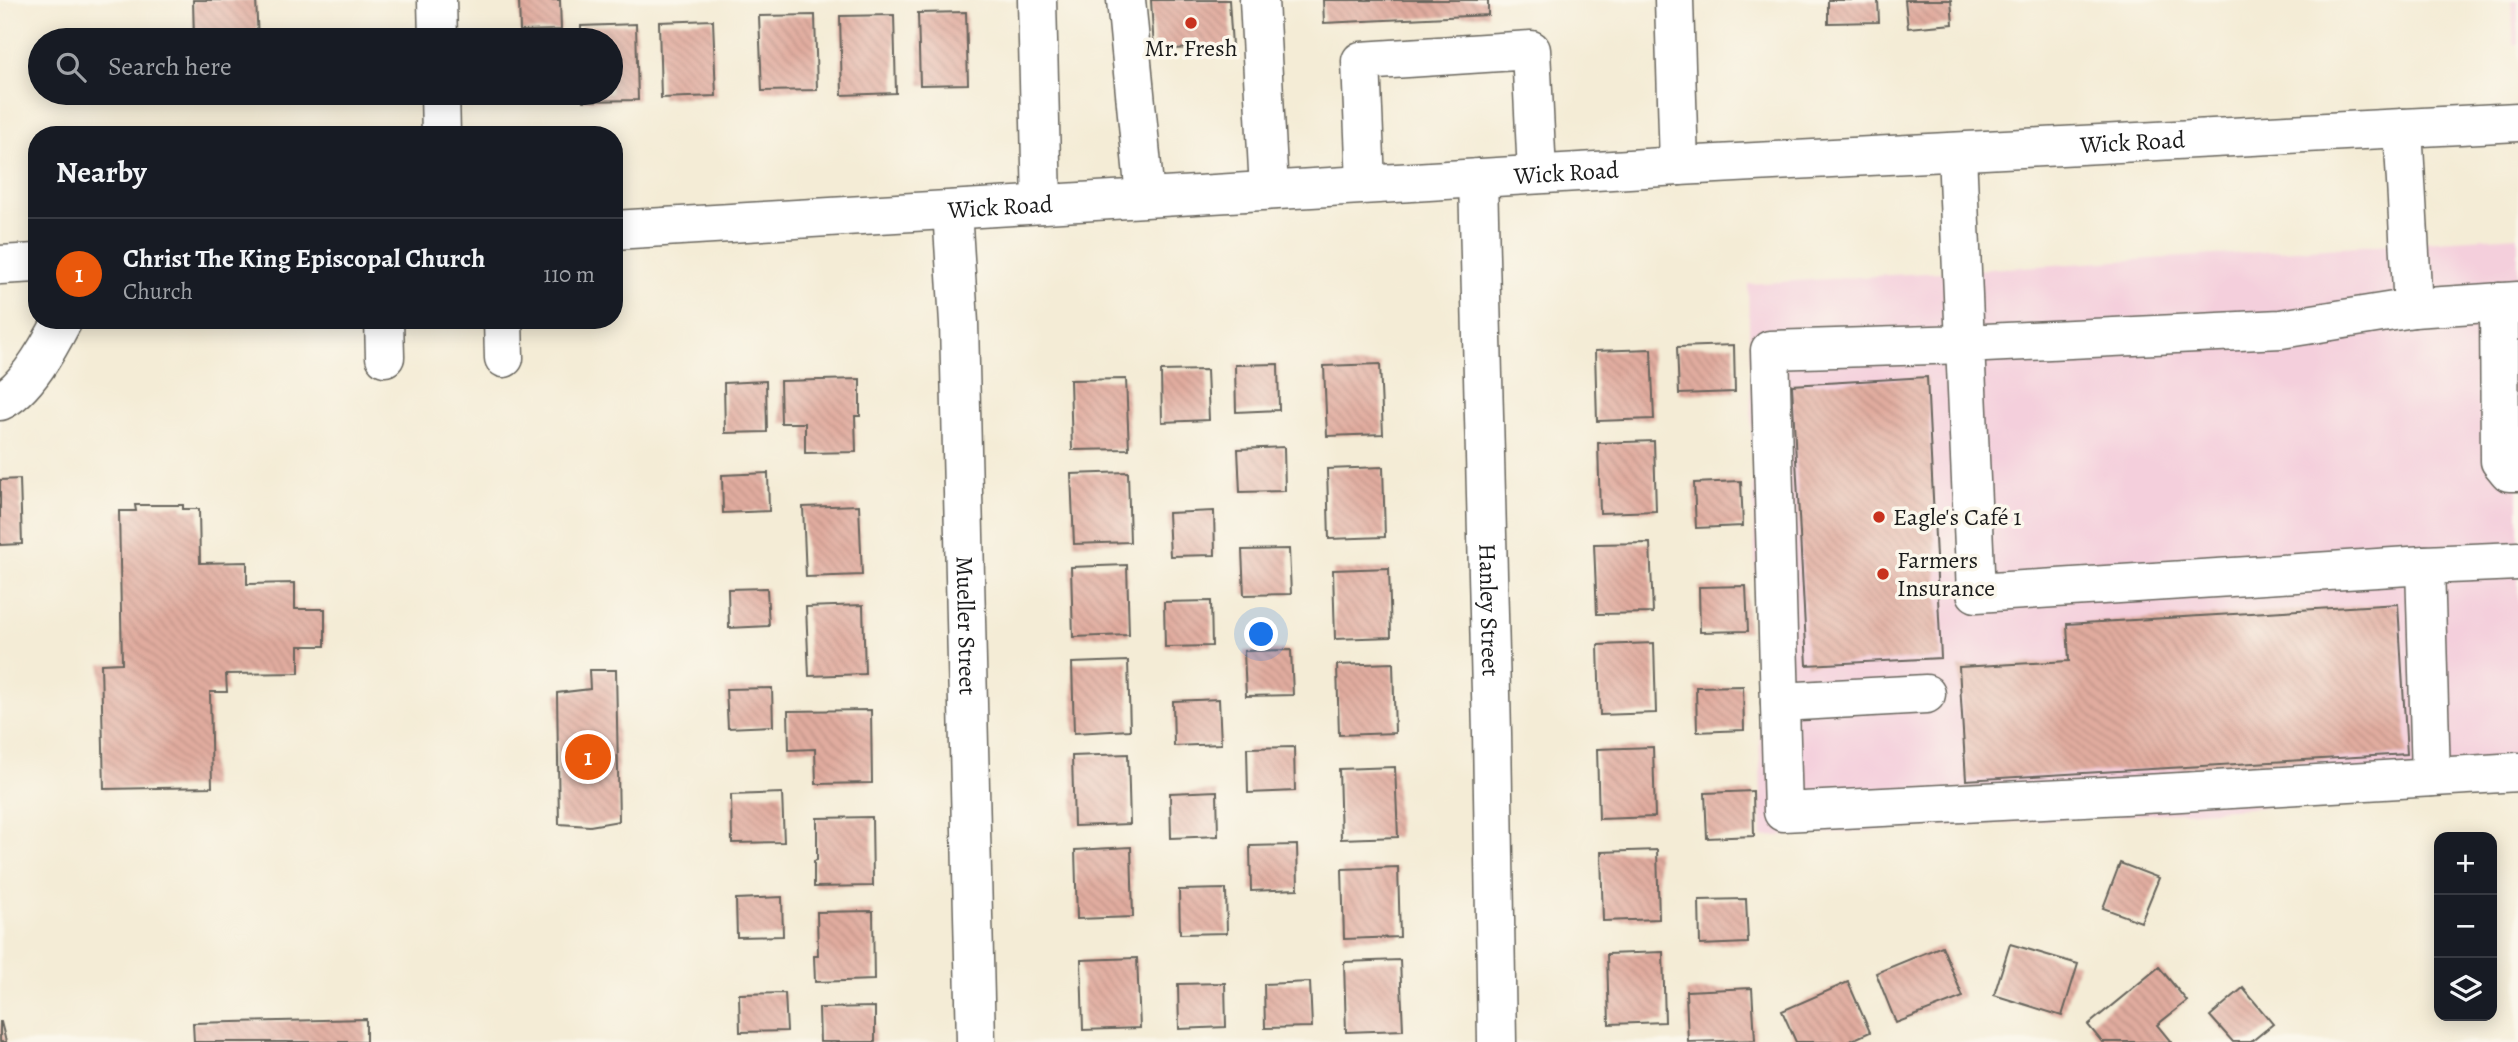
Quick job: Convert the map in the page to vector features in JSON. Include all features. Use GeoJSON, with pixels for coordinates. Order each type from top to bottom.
{"type":"FeatureCollection","features":[{"type":"Feature","properties":{"kind":"street"},"geometry":{"type":"LineString","coordinates":[[437,0],[438,28]]}},
{"type":"Feature","properties":{"kind":"street"},"geometry":{"type":"LineString","coordinates":[[1037,0],[1042,204]]}},
{"type":"Feature","properties":{"kind":"street"},"geometry":{"type":"LineString","coordinates":[[1126,0],[1145,197]]}},
{"type":"Feature","properties":{"kind":"street"},"geometry":{"type":"LineString","coordinates":[[1259,0],[1269,190]]}},
{"type":"Feature","properties":{"kind":"street"},"geometry":{"type":"LineString","coordinates":[[1674,0],[1679,166]]}},
{"type":"Feature","properties":{"kind":"street"},"geometry":{"type":"LineString","coordinates":[[1366,184],[1361,61],[1531,50],[1537,174]]}},
{"type":"Feature","properties":{"kind":"street"},"geometry":{"type":"LineString","coordinates":[[440,105],[441,126]]}},
{"type":"Feature","properties":{"kind":"street","name":"Wick Road"},"geometry":{"type":"LineString","coordinates":[[623,229],[1537,174],[2518,122]]}},
{"type":"Feature","properties":{"kind":"street"},"geometry":{"type":"LineString","coordinates":[[2403,128],[2413,308]]}},
{"type":"Feature","properties":{"kind":"street"},"geometry":{"type":"LineString","coordinates":[[1957,152],[1976,593],[2518,561]]}},
{"type":"Feature","properties":{"kind":"street","name":"Hanley Street"},"geometry":{"type":"LineString","coordinates":[[1478,178],[1497,1042]]}},
{"type":"Feature","properties":{"kind":"street","name":"Mueller Street"},"geometry":{"type":"LineString","coordinates":[[952,210],[959,323],[976,1042]]}},
{"type":"Feature","properties":{"kind":"street"},"geometry":{"type":"LineString","coordinates":[[0,265],[28,263]]}},
{"type":"Feature","properties":{"kind":"street"},"geometry":{"type":"LineString","coordinates":[[2518,472],[2509,472],[2500,461],[2508,302],[2413,308],[2281,330],[1770,350],[1783,812],[2518,772]]}},
{"type":"Feature","properties":{"kind":"street"},"geometry":{"type":"LineString","coordinates":[[0,401],[8,398],[23,383],[57,329]]}},
{"type":"Feature","properties":{"kind":"street"},"geometry":{"type":"LineString","coordinates":[[503,329],[504,358]]}},
{"type":"Feature","properties":{"kind":"street"},"geometry":{"type":"LineString","coordinates":[[2425,565],[2431,777]]}},
{"type":"Feature","properties":{"kind":"street"},"geometry":{"type":"LineString","coordinates":[[1780,702],[1926,694]]}},
{"type":"Feature","properties":{"kind":"shaded area"},"geometry":{"type":"Polygon","coordinates":[[[2511,0],[2518,0],[2518,44],[2514,44],[2511,0]]]}},
{"type":"Feature","properties":{"kind":"shaded area"},"geometry":{"type":"Polygon","coordinates":[[[2518,236],[2518,792],[1762,837],[1748,284],[2518,236]]]}},
{"type":"Feature","properties":{"kind":"building"},"geometry":{"type":"Polygon","coordinates":[[[193,0],[256,0],[257,28],[194,28],[193,0]]]}},
{"type":"Feature","properties":{"kind":"building"},"geometry":{"type":"Polygon","coordinates":[[[519,0],[560,0],[561,28],[520,28],[519,0]]]}},
{"type":"Feature","properties":{"kind":"building","name":"Mr. Fresh"},"geometry":{"type":"Polygon","coordinates":[[[1151,0],[1229,0],[1232,46],[1154,50],[1151,0]]]}},
{"type":"Feature","properties":{"kind":"building"},"geometry":{"type":"Polygon","coordinates":[[[1323,0],[1488,0],[1488,15],[1324,23],[1323,0]]]}},
{"type":"Feature","properties":{"kind":"building"},"geometry":{"type":"Polygon","coordinates":[[[1828,0],[1878,0],[1879,22],[1828,23],[1828,0]]]}},
{"type":"Feature","properties":{"kind":"building"},"geometry":{"type":"Polygon","coordinates":[[[1905,0],[1951,0],[1953,24],[1908,28],[1905,0]]]}},
{"type":"Feature","properties":{"kind":"building"},"geometry":{"type":"Polygon","coordinates":[[[966,12],[968,84],[920,85],[918,13],[966,12]]]}},
{"type":"Feature","properties":{"kind":"building"},"geometry":{"type":"Polygon","coordinates":[[[815,15],[817,90],[762,91],[759,16],[815,15]]]}},
{"type":"Feature","properties":{"kind":"building"},"geometry":{"type":"Polygon","coordinates":[[[894,15],[896,93],[842,95],[840,16],[894,15]]]}},
{"type":"Feature","properties":{"kind":"building"},"geometry":{"type":"Polygon","coordinates":[[[713,20],[716,96],[661,98],[659,22],[713,20]]]}},
{"type":"Feature","properties":{"kind":"building"},"geometry":{"type":"Polygon","coordinates":[[[636,24],[638,100],[623,100],[623,28],[581,26],[636,24]]]}},
{"type":"Feature","properties":{"kind":"building"},"geometry":{"type":"Polygon","coordinates":[[[1734,345],[1735,392],[1679,394],[1677,347],[1734,345]]]}},
{"type":"Feature","properties":{"kind":"building"},"geometry":{"type":"Polygon","coordinates":[[[1651,349],[1654,419],[1597,421],[1595,351],[1651,349]]]}},
{"type":"Feature","properties":{"kind":"building"},"geometry":{"type":"Polygon","coordinates":[[[1278,364],[1279,410],[1236,412],[1235,365],[1278,364]]]}},
{"type":"Feature","properties":{"kind":"building"},"geometry":{"type":"Polygon","coordinates":[[[1380,364],[1383,434],[1327,436],[1324,366],[1380,364]]]}},
{"type":"Feature","properties":{"kind":"building"},"geometry":{"type":"Polygon","coordinates":[[[1207,370],[1209,420],[1162,422],[1161,371],[1207,370]]]}},
{"type":"Feature","properties":{"kind":"building"},"geometry":{"type":"Polygon","coordinates":[[[1927,377],[1941,658],[1807,665],[1792,385],[1927,377]]]}},
{"type":"Feature","properties":{"kind":"building"},"geometry":{"type":"Polygon","coordinates":[[[860,379],[860,416],[855,416],[856,452],[805,453],[805,423],[781,423],[780,381],[860,379]]]}},
{"type":"Feature","properties":{"kind":"building"},"geometry":{"type":"Polygon","coordinates":[[[1126,379],[1129,449],[1072,450],[1070,380],[1126,379]]]}},
{"type":"Feature","properties":{"kind":"building"},"geometry":{"type":"Polygon","coordinates":[[[766,381],[767,432],[725,433],[724,383],[766,381]]]}},
{"type":"Feature","properties":{"kind":"building"},"geometry":{"type":"Polygon","coordinates":[[[1654,441],[1656,511],[1600,513],[1598,443],[1654,441]]]}},
{"type":"Feature","properties":{"kind":"building"},"geometry":{"type":"Polygon","coordinates":[[[1284,447],[1285,491],[1240,492],[1238,449],[1284,447]]]}},
{"type":"Feature","properties":{"kind":"building"},"geometry":{"type":"Polygon","coordinates":[[[1383,467],[1385,537],[1329,539],[1327,469],[1383,467]]]}},
{"type":"Feature","properties":{"kind":"building"},"geometry":{"type":"Polygon","coordinates":[[[1128,472],[1130,542],[1074,544],[1071,474],[1128,472]]]}},
{"type":"Feature","properties":{"kind":"building"},"geometry":{"type":"Polygon","coordinates":[[[768,473],[769,511],[723,513],[722,475],[768,473]]]}},
{"type":"Feature","properties":{"kind":"building"},"geometry":{"type":"Polygon","coordinates":[[[20,479],[22,544],[0,545],[0,480],[20,479]]]}},
{"type":"Feature","properties":{"kind":"building"},"geometry":{"type":"Polygon","coordinates":[[[1741,481],[1743,526],[1696,528],[1694,483],[1741,481]]]}},
{"type":"Feature","properties":{"kind":"building"},"geometry":{"type":"Polygon","coordinates":[[[135,505],[183,505],[183,509],[199,509],[200,563],[247,562],[247,584],[295,583],[295,609],[325,609],[325,646],[299,646],[299,673],[226,674],[227,692],[210,692],[212,787],[104,789],[101,664],[122,663],[119,511],[136,511],[135,505]]]}},
{"type":"Feature","properties":{"kind":"building"},"geometry":{"type":"Polygon","coordinates":[[[859,505],[862,575],[806,577],[803,507],[859,505]]]}},
{"type":"Feature","properties":{"kind":"building"},"geometry":{"type":"Polygon","coordinates":[[[1214,511],[1215,555],[1170,556],[1168,513],[1214,511]]]}},
{"type":"Feature","properties":{"kind":"building"},"geometry":{"type":"Polygon","coordinates":[[[1650,543],[1653,613],[1597,614],[1594,544],[1650,543]]]}},
{"type":"Feature","properties":{"kind":"building"},"geometry":{"type":"Polygon","coordinates":[[[1289,549],[1291,594],[1244,595],[1242,550],[1289,549]]]}},
{"type":"Feature","properties":{"kind":"building"},"geometry":{"type":"Polygon","coordinates":[[[1127,565],[1129,635],[1073,637],[1071,567],[1127,565]]]}},
{"type":"Feature","properties":{"kind":"building"},"geometry":{"type":"Polygon","coordinates":[[[1389,568],[1391,637],[1335,639],[1333,570],[1389,568]]]}},
{"type":"Feature","properties":{"kind":"building"},"geometry":{"type":"Polygon","coordinates":[[[1746,586],[1748,631],[1700,632],[1699,587],[1746,586]]]}},
{"type":"Feature","properties":{"kind":"building"},"geometry":{"type":"Polygon","coordinates":[[[767,588],[769,626],[729,628],[728,589],[767,588]]]}},
{"type":"Feature","properties":{"kind":"building"},"geometry":{"type":"Polygon","coordinates":[[[1211,601],[1212,646],[1165,647],[1164,602],[1211,601]]]}},
{"type":"Feature","properties":{"kind":"building"},"geometry":{"type":"Polygon","coordinates":[[[2398,604],[2407,754],[1966,780],[1959,667],[2069,661],[2067,624],[2398,604]]]}},
{"type":"Feature","properties":{"kind":"building"},"geometry":{"type":"Polygon","coordinates":[[[863,605],[865,674],[809,676],[806,607],[863,605]]]}},
{"type":"Feature","properties":{"kind":"building"},"geometry":{"type":"Polygon","coordinates":[[[1654,643],[1656,713],[1600,715],[1598,645],[1654,643]]]}},
{"type":"Feature","properties":{"kind":"building"},"geometry":{"type":"Polygon","coordinates":[[[1291,650],[1293,695],[1246,696],[1244,651],[1291,650]]]}},
{"type":"Feature","properties":{"kind":"building"},"geometry":{"type":"Polygon","coordinates":[[[1128,661],[1130,730],[1074,733],[1072,663],[1128,661]]]}},
{"type":"Feature","properties":{"kind":"building"},"geometry":{"type":"Polygon","coordinates":[[[1393,663],[1395,733],[1339,735],[1337,665],[1393,663]]]}},
{"type":"Feature","properties":{"kind":"building"},"geometry":{"type":"Polygon","coordinates":[[[589,670],[616,670],[619,821],[590,826],[559,824],[557,693],[590,689],[589,670]]]}},
{"type":"Feature","properties":{"kind":"building"},"geometry":{"type":"Polygon","coordinates":[[[1743,686],[1744,730],[1697,732],[1696,687],[1743,686]]]}},
{"type":"Feature","properties":{"kind":"building"},"geometry":{"type":"Polygon","coordinates":[[[772,688],[773,726],[728,728],[726,689],[772,688]]]}},
{"type":"Feature","properties":{"kind":"building"},"geometry":{"type":"Polygon","coordinates":[[[1219,699],[1221,744],[1174,746],[1173,701],[1219,699]]]}},
{"type":"Feature","properties":{"kind":"building"},"geometry":{"type":"Polygon","coordinates":[[[871,710],[872,783],[816,784],[815,749],[789,750],[788,711],[871,710]]]}},
{"type":"Feature","properties":{"kind":"building"},"geometry":{"type":"Polygon","coordinates":[[[1294,747],[1295,791],[1248,793],[1247,748],[1294,747]]]}},
{"type":"Feature","properties":{"kind":"building"},"geometry":{"type":"Polygon","coordinates":[[[1653,747],[1655,817],[1599,819],[1597,749],[1653,747]]]}},
{"type":"Feature","properties":{"kind":"building"},"geometry":{"type":"Polygon","coordinates":[[[1128,754],[1130,824],[1074,826],[1072,756],[1128,754]]]}},
{"type":"Feature","properties":{"kind":"building"},"geometry":{"type":"Polygon","coordinates":[[[1395,767],[1398,837],[1341,839],[1339,769],[1395,767]]]}},
{"type":"Feature","properties":{"kind":"building"},"geometry":{"type":"Polygon","coordinates":[[[1217,791],[1218,836],[1171,838],[1170,793],[1217,791]]]}},
{"type":"Feature","properties":{"kind":"building"},"geometry":{"type":"Polygon","coordinates":[[[1753,791],[1754,836],[1707,838],[1705,793],[1753,791]]]}},
{"type":"Feature","properties":{"kind":"building"},"geometry":{"type":"Polygon","coordinates":[[[782,793],[784,842],[732,843],[731,795],[782,793]]]}},
{"type":"Feature","properties":{"kind":"building"},"geometry":{"type":"Polygon","coordinates":[[[872,817],[873,886],[814,887],[817,818],[872,817]]]}},
{"type":"Feature","properties":{"kind":"building"},"geometry":{"type":"Polygon","coordinates":[[[1297,845],[1298,889],[1251,891],[1250,846],[1297,845]]]}},
{"type":"Feature","properties":{"kind":"building"},"geometry":{"type":"Polygon","coordinates":[[[1131,847],[1133,917],[1077,919],[1075,850],[1131,847]]]}},
{"type":"Feature","properties":{"kind":"building"},"geometry":{"type":"Polygon","coordinates":[[[1657,850],[1659,919],[1603,921],[1601,852],[1657,850]]]}},
{"type":"Feature","properties":{"kind":"building"},"geometry":{"type":"Polygon","coordinates":[[[2120,863],[2159,878],[2141,922],[2103,908],[2120,863]]]}},
{"type":"Feature","properties":{"kind":"building"},"geometry":{"type":"Polygon","coordinates":[[[1398,867],[1400,937],[1344,939],[1342,869],[1398,867]]]}},
{"type":"Feature","properties":{"kind":"building"},"geometry":{"type":"Polygon","coordinates":[[[1226,889],[1227,933],[1180,934],[1179,890],[1226,889]]]}},
{"type":"Feature","properties":{"kind":"building"},"geometry":{"type":"Polygon","coordinates":[[[782,897],[783,936],[737,937],[736,899],[782,897]]]}},
{"type":"Feature","properties":{"kind":"building"},"geometry":{"type":"Polygon","coordinates":[[[1746,899],[1748,943],[1700,945],[1699,900],[1746,899]]]}},
{"type":"Feature","properties":{"kind":"building"},"geometry":{"type":"Polygon","coordinates":[[[873,911],[874,980],[815,982],[814,956],[818,956],[817,912],[873,911]]]}},
{"type":"Feature","properties":{"kind":"building"},"geometry":{"type":"Polygon","coordinates":[[[2010,944],[2078,964],[2062,1016],[1994,995],[2010,944]]]}},
{"type":"Feature","properties":{"kind":"building"},"geometry":{"type":"Polygon","coordinates":[[[1942,946],[1963,997],[1896,1023],[1876,973],[1942,946]]]}},
{"type":"Feature","properties":{"kind":"building"},"geometry":{"type":"Polygon","coordinates":[[[1663,952],[1665,1022],[1609,1024],[1607,954],[1663,952]]]}},
{"type":"Feature","properties":{"kind":"building"},"geometry":{"type":"Polygon","coordinates":[[[1137,958],[1140,1028],[1083,1030],[1081,960],[1137,958]]]}},
{"type":"Feature","properties":{"kind":"building"},"geometry":{"type":"Polygon","coordinates":[[[1400,960],[1403,1030],[1346,1032],[1344,962],[1400,960]]]}},
{"type":"Feature","properties":{"kind":"building"},"geometry":{"type":"Polygon","coordinates":[[[2159,967],[2187,1001],[2157,1025],[2171,1042],[2102,1042],[2088,1025],[2159,967]]]}},
{"type":"Feature","properties":{"kind":"building"},"geometry":{"type":"Polygon","coordinates":[[[1310,982],[1312,1027],[1265,1028],[1264,984],[1310,982]]]}},
{"type":"Feature","properties":{"kind":"building"},"geometry":{"type":"Polygon","coordinates":[[[1848,982],[1870,1032],[1848,1042],[1796,1042],[1782,1011],[1848,982]]]}},
{"type":"Feature","properties":{"kind":"building"},"geometry":{"type":"Polygon","coordinates":[[[1225,983],[1226,1027],[1179,1029],[1178,984],[1225,983]]]}},
{"type":"Feature","properties":{"kind":"building"},"geometry":{"type":"Polygon","coordinates":[[[1752,988],[1755,1040],[1688,1042],[1686,991],[1752,988]]]}},
{"type":"Feature","properties":{"kind":"building"},"geometry":{"type":"Polygon","coordinates":[[[2243,988],[2273,1024],[2251,1042],[2233,1042],[2210,1016],[2243,988]]]}},
{"type":"Feature","properties":{"kind":"building"},"geometry":{"type":"Polygon","coordinates":[[[785,993],[787,1031],[740,1032],[739,994],[785,993]]]}},
{"type":"Feature","properties":{"kind":"building"},"geometry":{"type":"Polygon","coordinates":[[[875,1007],[875,1042],[820,1042],[819,1008],[875,1007]]]}},
{"type":"Feature","properties":{"kind":"building"},"geometry":{"type":"Polygon","coordinates":[[[366,1019],[366,1042],[194,1042],[193,1023],[366,1019]]]}},
{"type":"Feature","properties":{"kind":"building"},"geometry":{"type":"Polygon","coordinates":[[[1,1022],[6,1042],[0,1042],[1,1022]]]}},
{"type":"Feature","properties":{"kind":"place","name":"Mr. Fresh"},"geometry":{"type":"Point","coordinates":[1191,23]}},
{"type":"Feature","properties":{"kind":"place","name":"Eagle's Café 1"},"geometry":{"type":"Point","coordinates":[1879,517]}},
{"type":"Feature","properties":{"kind":"place","name":"Farmers Insurance"},"geometry":{"type":"Point","coordinates":[1883,574]}},
{"type":"Feature","properties":{"kind":"place","name":"Christ The King Episcopal Church"},"geometry":{"type":"Point","coordinates":[588,757]}}]}
